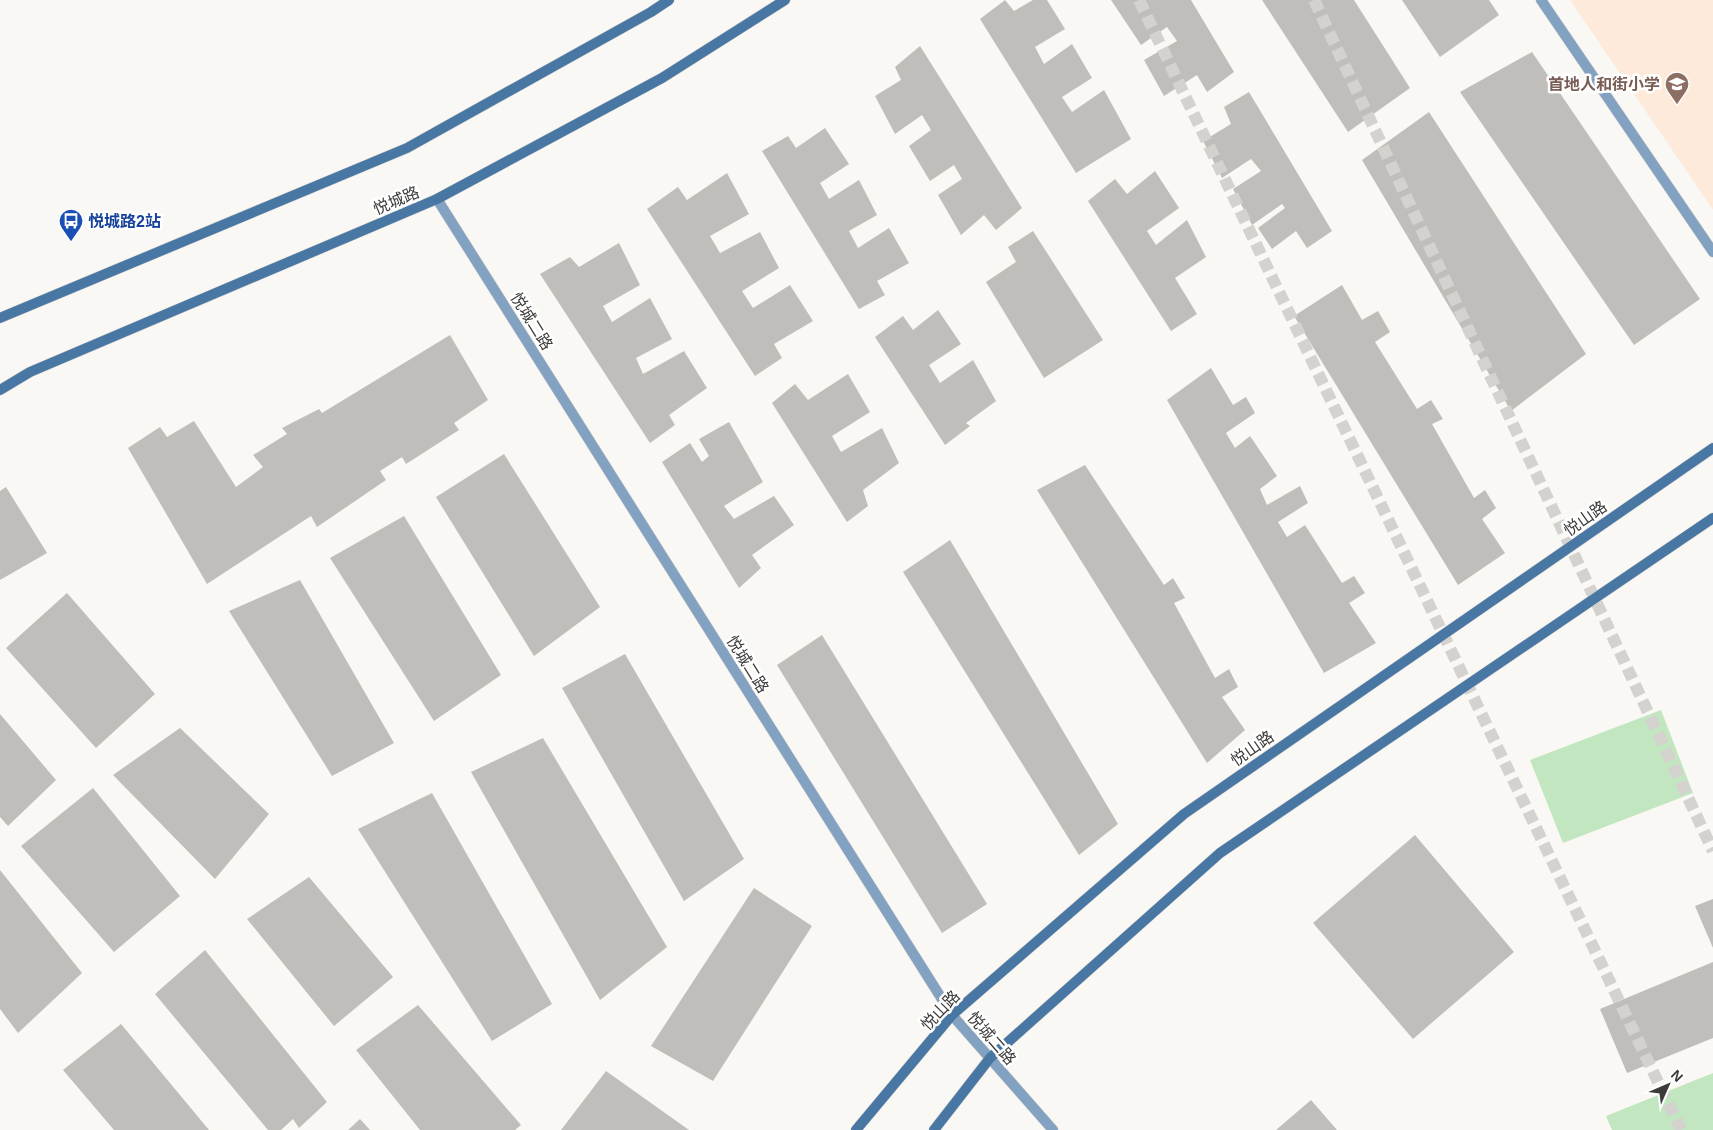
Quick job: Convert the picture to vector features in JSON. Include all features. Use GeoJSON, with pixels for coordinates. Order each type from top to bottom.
{"type":"FeatureCollection","features":[{"type":"Feature","properties":{"kind":"main road"},"geometry":{"type":"LineString","coordinates":[[0,318],[408,148],[651,12],[669,0]]}},
{"type":"Feature","properties":{"kind":"main road","name":"悦城路"},"geometry":{"type":"LineString","coordinates":[[0,390],[30,372],[437,199],[662,78],[785,0]]}},
{"type":"Feature","properties":{"kind":"main road","name":"悦山路"},"geometry":{"type":"LineString","coordinates":[[856,1130],[952,1015],[1184,814],[1713,448]]}},
{"type":"Feature","properties":{"kind":"main road"},"geometry":{"type":"LineString","coordinates":[[934,1130],[990,1058],[1220,853],[1713,518]]}},
{"type":"Feature","properties":{"kind":"street"},"geometry":{"type":"LineString","coordinates":[[1541,0],[1713,252]]}},
{"type":"Feature","properties":{"kind":"street","name":"悦城二路"},"geometry":{"type":"LineString","coordinates":[[437,199],[952,1015],[1053,1130]]}},
{"type":"Feature","properties":{"kind":"shaded area","name":"首地人和街小学"},"geometry":{"type":"Polygon","coordinates":[[[1570,0],[1713,0],[1713,210],[1570,0]]]}},
{"type":"Feature","properties":{"kind":"green space"},"geometry":{"type":"Polygon","coordinates":[[[1661,710],[1693,793],[1563,843],[1530,760],[1661,710]]]}},
{"type":"Feature","properties":{"kind":"green space"},"geometry":{"type":"Polygon","coordinates":[[[1713,1073],[1713,1130],[1612,1130],[1606,1116],[1713,1073]]]}},
{"type":"Feature","properties":{"kind":"building"},"geometry":{"type":"Polygon","coordinates":[[[1005,0],[1014,11],[1033,0],[1047,0],[1065,29],[1035,47],[1044,64],[1072,44],[1092,78],[1062,97],[1072,112],[1104,90],[1131,139],[1076,173],[980,19],[1005,0]]]}},
{"type":"Feature","properties":{"kind":"building"},"geometry":{"type":"Polygon","coordinates":[[[1111,0],[1191,0],[1234,72],[1207,92],[1197,75],[1164,96],[1144,60],[1177,41],[1167,27],[1141,45],[1111,0]]]}},
{"type":"Feature","properties":{"kind":"building"},"geometry":{"type":"Polygon","coordinates":[[[1262,0],[1354,0],[1410,88],[1348,132],[1262,0]]]}},
{"type":"Feature","properties":{"kind":"building"},"geometry":{"type":"Polygon","coordinates":[[[1402,0],[1489,0],[1499,15],[1440,57],[1402,0]]]}},
{"type":"Feature","properties":{"kind":"building"},"geometry":{"type":"Polygon","coordinates":[[[920,46],[1022,208],[996,230],[984,215],[961,235],[938,195],[962,179],[954,165],[930,181],[909,146],[931,130],[922,115],[895,134],[875,96],[901,80],[895,67],[920,46]]]}},
{"type":"Feature","properties":{"kind":"building"},"geometry":{"type":"Polygon","coordinates":[[[1532,52],[1700,299],[1634,345],[1460,92],[1532,52]]]}},
{"type":"Feature","properties":{"kind":"building"},"geometry":{"type":"Polygon","coordinates":[[[1249,92],[1332,231],[1307,248],[1296,231],[1272,249],[1258,228],[1285,208],[1282,204],[1252,225],[1233,189],[1261,171],[1251,159],[1222,178],[1203,141],[1231,124],[1224,107],[1249,92]]]}},
{"type":"Feature","properties":{"kind":"building"},"geometry":{"type":"Polygon","coordinates":[[[1429,112],[1586,354],[1511,411],[1362,160],[1429,112]]]}},
{"type":"Feature","properties":{"kind":"building"},"geometry":{"type":"Polygon","coordinates":[[[825,128],[849,164],[820,183],[829,199],[859,180],[877,215],[849,231],[858,248],[889,228],[909,263],[877,281],[885,295],[859,309],[762,151],[788,136],[796,148],[825,128]]]}},
{"type":"Feature","properties":{"kind":"building"},"geometry":{"type":"Polygon","coordinates":[[[1155,171],[1179,208],[1147,231],[1156,245],[1187,220],[1206,257],[1175,278],[1197,314],[1171,331],[1088,201],[1115,179],[1127,194],[1155,171]]]}},
{"type":"Feature","properties":{"kind":"building"},"geometry":{"type":"Polygon","coordinates":[[[727,173],[749,214],[710,236],[720,253],[760,232],[779,268],[742,291],[753,308],[790,285],[813,321],[774,344],[782,358],[755,376],[647,209],[678,187],[687,200],[727,173]]]}},
{"type":"Feature","properties":{"kind":"building"},"geometry":{"type":"Polygon","coordinates":[[[1033,231],[1103,340],[1044,378],[986,282],[1016,262],[1008,247],[1033,231]]]}},
{"type":"Feature","properties":{"kind":"building"},"geometry":{"type":"Polygon","coordinates":[[[619,243],[640,285],[603,306],[612,322],[650,298],[672,339],[636,358],[643,374],[684,351],[707,388],[669,415],[675,425],[650,443],[540,274],[570,257],[579,267],[619,243]]]}},
{"type":"Feature","properties":{"kind":"building"},"geometry":{"type":"Polygon","coordinates":[[[1342,285],[1362,320],[1378,311],[1390,332],[1375,342],[1417,409],[1431,400],[1443,419],[1432,424],[1474,498],[1485,490],[1496,508],[1482,519],[1505,553],[1458,585],[1294,316],[1342,285]]]}},
{"type":"Feature","properties":{"kind":"building"},"geometry":{"type":"Polygon","coordinates":[[[938,310],[961,344],[929,365],[940,383],[973,360],[996,401],[966,423],[970,426],[945,445],[875,337],[903,316],[913,330],[938,310]]]}},
{"type":"Feature","properties":{"kind":"building"},"geometry":{"type":"Polygon","coordinates":[[[450,335],[488,400],[454,423],[459,430],[406,464],[402,457],[380,471],[386,480],[317,527],[311,516],[207,584],[128,448],[160,427],[167,437],[194,421],[236,487],[263,467],[253,455],[287,434],[282,428],[319,409],[322,413],[450,335]]]}},
{"type":"Feature","properties":{"kind":"building"},"geometry":{"type":"Polygon","coordinates":[[[1211,368],[1233,405],[1246,397],[1255,413],[1226,433],[1235,448],[1250,436],[1277,476],[1260,489],[1267,505],[1300,486],[1308,503],[1278,522],[1287,537],[1305,525],[1342,583],[1354,576],[1365,593],[1349,603],[1376,643],[1324,673],[1167,400],[1211,368]]]}},
{"type":"Feature","properties":{"kind":"building"},"geometry":{"type":"Polygon","coordinates":[[[848,374],[870,412],[832,436],[841,452],[882,428],[899,463],[863,490],[868,506],[847,522],[772,403],[795,384],[808,400],[848,374]]]}},
{"type":"Feature","properties":{"kind":"building"},"geometry":{"type":"Polygon","coordinates":[[[729,422],[763,482],[724,506],[734,519],[774,496],[794,525],[752,555],[761,568],[739,588],[662,462],[690,443],[702,462],[709,456],[699,439],[729,422]]]}},
{"type":"Feature","properties":{"kind":"building"},"geometry":{"type":"Polygon","coordinates":[[[504,454],[600,607],[534,656],[436,497],[504,454]]]}},
{"type":"Feature","properties":{"kind":"building"},"geometry":{"type":"Polygon","coordinates":[[[1085,465],[1164,585],[1173,578],[1185,598],[1174,603],[1215,678],[1229,669],[1238,687],[1222,697],[1245,730],[1207,763],[1037,490],[1085,465]]]}},
{"type":"Feature","properties":{"kind":"building"},"geometry":{"type":"Polygon","coordinates":[[[6,487],[47,553],[0,580],[0,491],[6,487]]]}},
{"type":"Feature","properties":{"kind":"building"},"geometry":{"type":"Polygon","coordinates":[[[404,516],[501,675],[434,721],[330,558],[404,516]]]}},
{"type":"Feature","properties":{"kind":"building"},"geometry":{"type":"Polygon","coordinates":[[[950,540],[1118,824],[1079,855],[903,572],[950,540]]]}},
{"type":"Feature","properties":{"kind":"building"},"geometry":{"type":"Polygon","coordinates":[[[300,580],[394,743],[332,776],[229,611],[300,580]]]}},
{"type":"Feature","properties":{"kind":"building"},"geometry":{"type":"Polygon","coordinates":[[[67,593],[155,694],[96,748],[6,648],[67,593]]]}},
{"type":"Feature","properties":{"kind":"building"},"geometry":{"type":"Polygon","coordinates":[[[822,635],[987,904],[942,933],[777,665],[822,635]]]}},
{"type":"Feature","properties":{"kind":"building"},"geometry":{"type":"Polygon","coordinates":[[[625,654],[744,859],[684,901],[562,688],[625,654]]]}},
{"type":"Feature","properties":{"kind":"building"},"geometry":{"type":"Polygon","coordinates":[[[0,714],[56,780],[8,826],[0,817],[0,714]]]}},
{"type":"Feature","properties":{"kind":"building"},"geometry":{"type":"Polygon","coordinates":[[[180,728],[269,814],[215,879],[113,775],[180,728]]]}},
{"type":"Feature","properties":{"kind":"building"},"geometry":{"type":"Polygon","coordinates":[[[543,738],[667,947],[600,1000],[471,772],[543,738]]]}},
{"type":"Feature","properties":{"kind":"building"},"geometry":{"type":"Polygon","coordinates":[[[93,788],[180,896],[114,952],[21,846],[93,788]]]}},
{"type":"Feature","properties":{"kind":"building"},"geometry":{"type":"Polygon","coordinates":[[[432,793],[552,1004],[492,1041],[358,829],[432,793]]]}},
{"type":"Feature","properties":{"kind":"building"},"geometry":{"type":"Polygon","coordinates":[[[1415,835],[1514,952],[1413,1039],[1313,923],[1415,835]]]}},
{"type":"Feature","properties":{"kind":"building"},"geometry":{"type":"Polygon","coordinates":[[[0,870],[82,973],[18,1033],[0,1009],[0,870]]]}},
{"type":"Feature","properties":{"kind":"building"},"geometry":{"type":"Polygon","coordinates":[[[309,877],[393,977],[334,1026],[247,919],[309,877]]]}},
{"type":"Feature","properties":{"kind":"building"},"geometry":{"type":"Polygon","coordinates":[[[754,888],[812,926],[713,1081],[651,1046],[754,888]]]}},
{"type":"Feature","properties":{"kind":"building"},"geometry":{"type":"Polygon","coordinates":[[[1713,899],[1713,948],[1695,906],[1713,899]]]}},
{"type":"Feature","properties":{"kind":"building"},"geometry":{"type":"Polygon","coordinates":[[[205,950],[327,1102],[299,1128],[293,1119],[281,1130],[268,1130],[155,994],[205,950]]]}},
{"type":"Feature","properties":{"kind":"building"},"geometry":{"type":"Polygon","coordinates":[[[1713,962],[1713,1038],[1627,1073],[1600,1009],[1713,962]]]}},
{"type":"Feature","properties":{"kind":"building"},"geometry":{"type":"Polygon","coordinates":[[[418,1005],[521,1125],[515,1130],[420,1130],[356,1050],[418,1005]]]}},
{"type":"Feature","properties":{"kind":"building"},"geometry":{"type":"Polygon","coordinates":[[[121,1024],[209,1130],[114,1130],[63,1070],[121,1024]]]}},
{"type":"Feature","properties":{"kind":"building"},"geometry":{"type":"Polygon","coordinates":[[[606,1071],[689,1130],[561,1130],[606,1071]]]}},
{"type":"Feature","properties":{"kind":"building"},"geometry":{"type":"Polygon","coordinates":[[[1311,1100],[1337,1130],[1276,1130],[1311,1100]]]}},
{"type":"Feature","properties":{"kind":"building"},"geometry":{"type":"Polygon","coordinates":[[[360,1119],[370,1130],[348,1130],[360,1119]]]}},
{"type":"Feature","properties":{"kind":"tunnel"},"geometry":{"type":"LineString","coordinates":[[1139,0],[1681,1130]]}},
{"type":"Feature","properties":{"kind":"tunnel"},"geometry":{"type":"LineString","coordinates":[[1314,0],[1713,851]]}},
{"type":"Feature","properties":{"kind":"place","name":"首地人和街小学"},"geometry":{"type":"Point","coordinates":[1677,105]}},
{"type":"Feature","properties":{"kind":"place","name":"悦城路2站"},"geometry":{"type":"Point","coordinates":[71,242]}}]}
